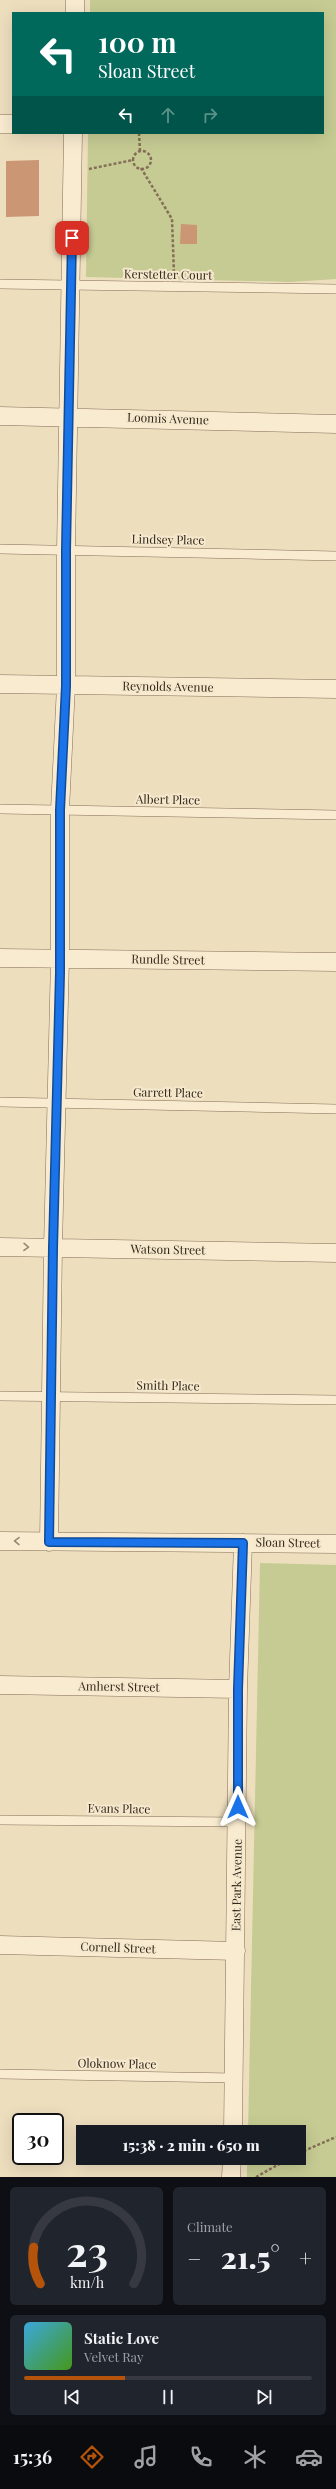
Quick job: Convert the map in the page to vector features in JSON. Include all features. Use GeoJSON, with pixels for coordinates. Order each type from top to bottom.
{"type":"FeatureCollection","features":[{"type":"Feature","properties":{"kind":"street"},"geometry":{"type":"LineString","coordinates":[[75,0],[75,12]]}},
{"type":"Feature","properties":{"kind":"street"},"geometry":{"type":"LineString","coordinates":[[0,124],[12,124]]}},
{"type":"Feature","properties":{"kind":"street"},"geometry":{"type":"LineString","coordinates":[[49,1542],[53,1248],[58,1103],[60,810],[66,686],[66,550],[72,134]]}},
{"type":"Feature","properties":{"kind":"street","name":"Loomis Avenue"},"geometry":{"type":"LineString","coordinates":[[0,416],[69,416],[336,424]]}},
{"type":"Feature","properties":{"kind":"street","name":"Reynolds Avenue"},"geometry":{"type":"LineString","coordinates":[[0,684],[336,689]]}},
{"type":"Feature","properties":{"kind":"street","name":"Rundle Street"},"geometry":{"type":"LineString","coordinates":[[0,958],[336,962]]}},
{"type":"Feature","properties":{"kind":"street","name":"Watson Street"},"geometry":{"type":"LineString","coordinates":[[0,1247],[336,1253]]}},
{"type":"Feature","properties":{"kind":"street","name":"Sloan Street"},"geometry":{"type":"LineString","coordinates":[[0,1541],[336,1544]]}},
{"type":"Feature","properties":{"kind":"street","name":"East Park Avenue"},"geometry":{"type":"LineString","coordinates":[[233,2125],[238,1822],[238,1689],[243,1543]]}},
{"type":"Feature","properties":{"kind":"street","name":"Amherst Street"},"geometry":{"type":"LineString","coordinates":[[0,1685],[238,1689]]}},
{"type":"Feature","properties":{"kind":"street","name":"Cornell Street"},"geometry":{"type":"LineString","coordinates":[[0,1945],[236,1951]]}},
{"type":"Feature","properties":{"kind":"street"},"geometry":{"type":"LineString","coordinates":[[231,2177],[232,2165]]}},
{"type":"Feature","properties":{"kind":"lane","name":"Kerstetter Court"},"geometry":{"type":"LineString","coordinates":[[0,284],[336,289]]}},
{"type":"Feature","properties":{"kind":"lane","name":"Lindsey Place"},"geometry":{"type":"LineString","coordinates":[[0,549],[336,556]]}},
{"type":"Feature","properties":{"kind":"lane","name":"Albert Place"},"geometry":{"type":"LineString","coordinates":[[0,809],[336,815]]}},
{"type":"Feature","properties":{"kind":"lane","name":"Garrett Place"},"geometry":{"type":"LineString","coordinates":[[0,1102],[336,1109]]}},
{"type":"Feature","properties":{"kind":"lane","name":"Smith Place"},"geometry":{"type":"LineString","coordinates":[[0,1396],[336,1400]]}},
{"type":"Feature","properties":{"kind":"lane","name":"Evans Place"},"geometry":{"type":"LineString","coordinates":[[0,1820],[238,1822]]}},
{"type":"Feature","properties":{"kind":"lane","name":"Oloknow Place"},"geometry":{"type":"LineString","coordinates":[[0,2074],[235,2078]]}},
{"type":"Feature","properties":{"kind":"path"},"geometry":{"type":"LineString","coordinates":[[139,134],[140,151]]}},
{"type":"Feature","properties":{"kind":"path"},"geometry":{"type":"LineString","coordinates":[[141,168],[148,166],[151,158],[148,153],[140,151],[135,154],[133,160],[135,165],[141,168],[172,219],[175,287]]}},
{"type":"Feature","properties":{"kind":"path"},"geometry":{"type":"LineString","coordinates":[[72,175],[115,162],[133,160]]}},
{"type":"Feature","properties":{"kind":"path"},"geometry":{"type":"LineString","coordinates":[[306,2150],[336,2136]]}},
{"type":"Feature","properties":{"kind":"path"},"geometry":{"type":"LineString","coordinates":[[256,2177],[277,2165]]}},
{"type":"Feature","properties":{"kind":"green space"},"geometry":{"type":"Polygon","coordinates":[[[90,0],[336,0],[336,279],[290,282],[86,277],[88,134],[324,134],[324,12],[90,12],[90,0]]]}},
{"type":"Feature","properties":{"kind":"green space"},"geometry":{"type":"Polygon","coordinates":[[[260,1563],[336,1565],[336,2177],[247,2177],[247,2165],[306,2165],[306,2125],[248,2125],[260,1563]]]}},
{"type":"Feature","properties":{"kind":"building"},"geometry":{"type":"Polygon","coordinates":[[[39,160],[39,216],[6,217],[6,161],[39,160]]]}},
{"type":"Feature","properties":{"kind":"building"},"geometry":{"type":"Polygon","coordinates":[[[181,224],[197,225],[197,244],[180,244],[181,224]]]}},
{"type":"Feature","properties":{"kind":"route"},"geometry":{"type":"LineString","coordinates":[[72,238],[66,550],[66,686],[60,810],[60,973],[58,1103],[53,1248],[49,1542],[243,1543],[238,1689],[238,1807]]}}]}
